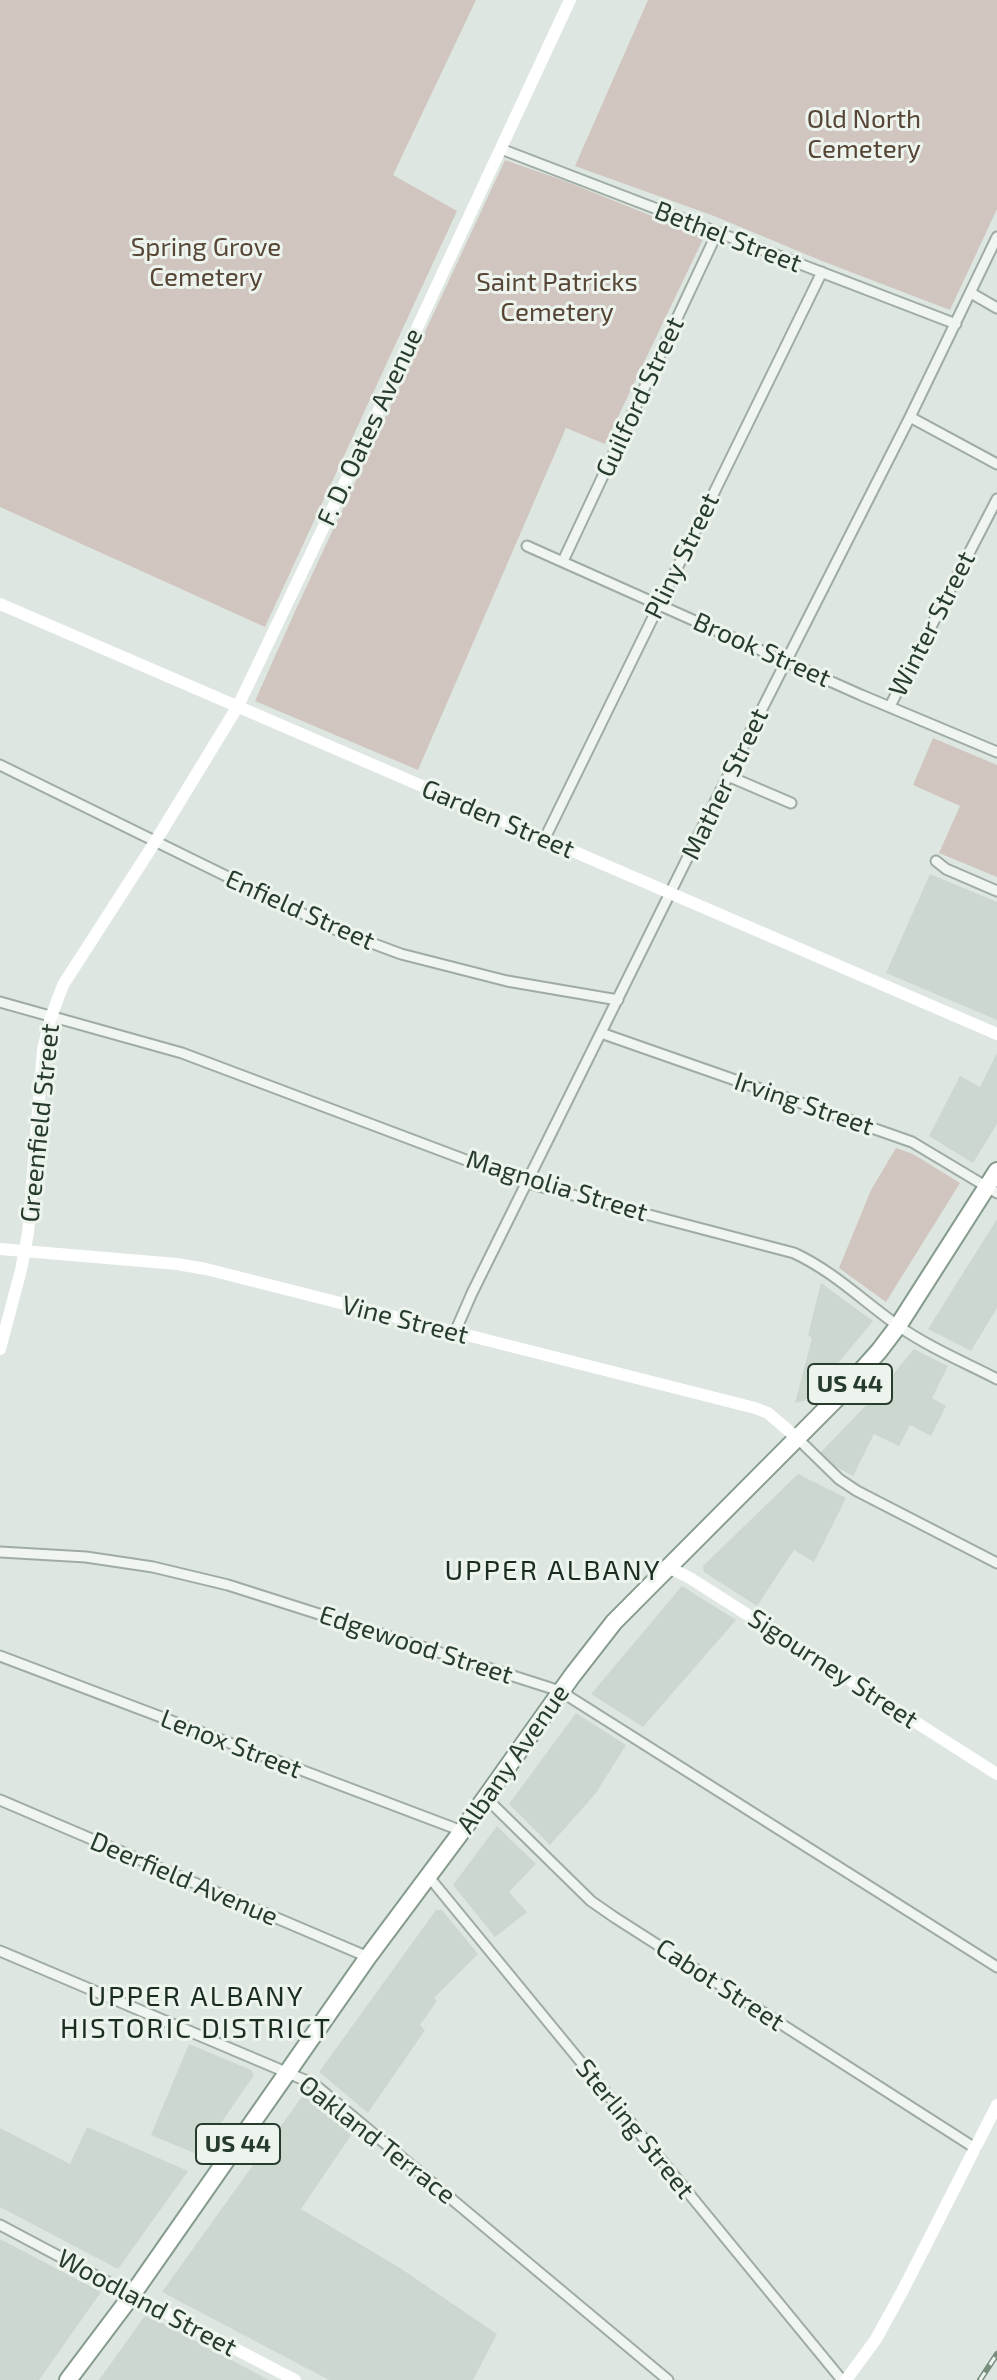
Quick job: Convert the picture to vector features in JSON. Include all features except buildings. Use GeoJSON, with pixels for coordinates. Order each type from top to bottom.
{"type":"FeatureCollection","features":[{"type":"Feature","properties":{"kind":"highway","name":"Albany Avenue"},"geometry":{"type":"LineString","coordinates":[[68,2380],[132,2295],[368,1957],[429,1877],[560,1691],[614,1622],[850,1384],[898,1326],[992,1191],[997,1171]]}},
{"type":"Feature","properties":{"kind":"street","name":"F. D. Oates Avenue"},"geometry":{"type":"LineString","coordinates":[[238,706],[570,0]]}},
{"type":"Feature","properties":{"kind":"street","name":"Bethel Street"},"geometry":{"type":"LineString","coordinates":[[501,149],[956,324]]}},
{"type":"Feature","properties":{"kind":"street","name":"Guilford Street"},"geometry":{"type":"LineString","coordinates":[[563,561],[717,233]]}},
{"type":"Feature","properties":{"kind":"street","name":"Mather Street"},"geometry":{"type":"LineString","coordinates":[[455,1332],[997,237]]}},
{"type":"Feature","properties":{"kind":"street","name":"Pliny Street"},"geometry":{"type":"LineString","coordinates":[[544,840],[822,272]]}},
{"type":"Feature","properties":{"kind":"street"},"geometry":{"type":"LineString","coordinates":[[971,293],[997,308]]}},
{"type":"Feature","properties":{"kind":"street"},"geometry":{"type":"LineString","coordinates":[[910,417],[997,464]]}},
{"type":"Feature","properties":{"kind":"street","name":"Winter Street"},"geometry":{"type":"LineString","coordinates":[[890,706],[997,499]]}},
{"type":"Feature","properties":{"kind":"street","name":"Brook Street"},"geometry":{"type":"LineString","coordinates":[[527,546],[997,752]]}},
{"type":"Feature","properties":{"kind":"street","name":"Garden Street"},"geometry":{"type":"LineString","coordinates":[[0,604],[997,1034]]}},
{"type":"Feature","properties":{"kind":"street","name":"Greenfield Street"},"geometry":{"type":"LineString","coordinates":[[0,1349],[25,1251],[43,1050],[51,1017],[63,985],[238,706]]}},
{"type":"Feature","properties":{"kind":"street","name":"Enfield Street"},"geometry":{"type":"LineString","coordinates":[[0,765],[334,929],[401,954],[507,981],[618,1000]]}},
{"type":"Feature","properties":{"kind":"street"},"geometry":{"type":"LineString","coordinates":[[728,776],[791,803]]}},
{"type":"Feature","properties":{"kind":"street"},"geometry":{"type":"LineString","coordinates":[[936,861],[943,868],[997,891]]}},
{"type":"Feature","properties":{"kind":"street","name":"Magnolia Street"},"geometry":{"type":"LineString","coordinates":[[0,1002],[182,1053],[527,1183],[794,1253],[821,1267],[898,1326],[997,1379]]}},
{"type":"Feature","properties":{"kind":"street","name":"Irving Street"},"geometry":{"type":"LineString","coordinates":[[601,1033],[912,1142],[992,1191]]}},
{"type":"Feature","properties":{"kind":"street","name":"Vine Street"},"geometry":{"type":"LineString","coordinates":[[0,1249],[194,1266],[762,1410],[796,1437]]}},
{"type":"Feature","properties":{"kind":"street"},"geometry":{"type":"LineString","coordinates":[[796,1437],[832,1473],[857,1491],[997,1563]]}},
{"type":"Feature","properties":{"kind":"street","name":"Edgewood Street"},"geometry":{"type":"LineString","coordinates":[[0,1552],[100,1559],[153,1567],[228,1585],[560,1691],[997,1967]]}},
{"type":"Feature","properties":{"kind":"street","name":"Sigourney Street"},"geometry":{"type":"LineString","coordinates":[[668,1567],[690,1578],[997,1774]]}},
{"type":"Feature","properties":{"kind":"street","name":"Lenox Street"},"geometry":{"type":"LineString","coordinates":[[0,1656],[462,1831]]}},
{"type":"Feature","properties":{"kind":"street","name":"Cabot Street"},"geometry":{"type":"LineString","coordinates":[[485,1797],[591,1901],[975,2148]]}},
{"type":"Feature","properties":{"kind":"street","name":"Deerfield Avenue"},"geometry":{"type":"LineString","coordinates":[[0,1800],[368,1957]]}},
{"type":"Feature","properties":{"kind":"street","name":"Sterling Street"},"geometry":{"type":"LineString","coordinates":[[429,1877],[844,2380]]}},
{"type":"Feature","properties":{"kind":"street","name":"Oakland Terrace"},"geometry":{"type":"LineString","coordinates":[[0,1951],[318,2087],[668,2380]]}},
{"type":"Feature","properties":{"kind":"street"},"geometry":{"type":"LineString","coordinates":[[844,2380],[876,2339],[997,2105]]}},
{"type":"Feature","properties":{"kind":"street","name":"Woodland Street"},"geometry":{"type":"LineString","coordinates":[[0,2225],[295,2380]]}},
{"type":"Feature","properties":{"kind":"shaded area"},"geometry":{"type":"Polygon","coordinates":[[[930,874],[997,902],[997,1020],[886,973],[930,874]]]}},
{"type":"Feature","properties":{"kind":"shaded area"},"geometry":{"type":"Polygon","coordinates":[[[997,1053],[997,1124],[973,1163],[929,1136],[960,1076],[980,1087],[997,1053]]]}},
{"type":"Feature","properties":{"kind":"shaded area"},"geometry":{"type":"Polygon","coordinates":[[[997,1219],[997,1308],[971,1351],[928,1329],[997,1219]]]}},
{"type":"Feature","properties":{"kind":"shaded area"},"geometry":{"type":"Polygon","coordinates":[[[821,1283],[873,1321],[819,1386],[804,1401],[795,1403],[812,1338],[808,1335],[821,1283]]]}},
{"type":"Feature","properties":{"kind":"shaded area"},"geometry":{"type":"Polygon","coordinates":[[[914,1349],[948,1366],[932,1398],[946,1406],[931,1436],[910,1425],[899,1446],[874,1434],[853,1476],[821,1459],[820,1453],[875,1396],[914,1349]]]}},
{"type":"Feature","properties":{"kind":"shaded area"},"geometry":{"type":"Polygon","coordinates":[[[798,1474],[846,1498],[814,1562],[794,1550],[757,1606],[704,1572],[703,1566],[798,1474]]]}},
{"type":"Feature","properties":{"kind":"shaded area"},"geometry":{"type":"Polygon","coordinates":[[[682,1586],[736,1620],[643,1727],[591,1694],[682,1586]]]}},
{"type":"Feature","properties":{"kind":"shaded area"},"geometry":{"type":"Polygon","coordinates":[[[576,1713],[626,1745],[596,1793],[550,1845],[509,1804],[576,1713]]]}},
{"type":"Feature","properties":{"kind":"shaded area"},"geometry":{"type":"Polygon","coordinates":[[[497,1826],[536,1864],[509,1892],[527,1912],[495,1937],[453,1885],[497,1826]]]}},
{"type":"Feature","properties":{"kind":"shaded area"},"geometry":{"type":"Polygon","coordinates":[[[436,1910],[442,1910],[478,1954],[434,1998],[437,2001],[420,2025],[425,2030],[368,2113],[319,2072],[436,1910]]]}},
{"type":"Feature","properties":{"kind":"shaded area"},"geometry":{"type":"Polygon","coordinates":[[[189,2044],[251,2070],[254,2075],[199,2155],[151,2135],[189,2044]]]}},
{"type":"Feature","properties":{"kind":"shaded area"},"geometry":{"type":"Polygon","coordinates":[[[306,2091],[354,2131],[301,2209],[400,2268],[497,2334],[473,2380],[329,2380],[162,2292],[306,2091]]]}},
{"type":"Feature","properties":{"kind":"shaded area"},"geometry":{"type":"Polygon","coordinates":[[[87,2127],[188,2171],[118,2269],[0,2207],[0,2128],[70,2164],[87,2127]]]}},
{"type":"Feature","properties":{"kind":"shaded area"},"geometry":{"type":"Polygon","coordinates":[[[0,2239],[101,2292],[39,2380],[0,2380],[0,2239]]]}},
{"type":"Feature","properties":{"kind":"shaded area"},"geometry":{"type":"Polygon","coordinates":[[[149,2316],[269,2380],[99,2380],[144,2317],[149,2316]]]}},
{"type":"Feature","properties":{"kind":"green space","name":"Spring Grove Cemetery"},"geometry":{"type":"Polygon","coordinates":[[[0,0],[476,0],[393,175],[457,211],[265,627],[0,507],[0,0]]]}},
{"type":"Feature","properties":{"kind":"green space","name":"Old North Cemetery"},"geometry":{"type":"Polygon","coordinates":[[[648,0],[997,0],[997,209],[950,310],[714,216],[575,166],[648,0]]]}},
{"type":"Feature","properties":{"kind":"green space","name":"Saint Patricks Cemetery"},"geometry":{"type":"Polygon","coordinates":[[[505,160],[704,237],[605,444],[566,428],[418,770],[255,701],[505,160]]]}},
{"type":"Feature","properties":{"kind":"green space"},"geometry":{"type":"Polygon","coordinates":[[[933,738],[997,765],[997,877],[939,853],[960,806],[913,785],[933,738]]]}},
{"type":"Feature","properties":{"kind":"green space"},"geometry":{"type":"Polygon","coordinates":[[[896,1148],[913,1154],[960,1183],[886,1302],[839,1268],[871,1190],[896,1148]]]}},
{"type":"Feature","properties":{"kind":"railway"},"geometry":{"type":"LineString","coordinates":[[980,2380],[997,2354]]}},
{"type":"Feature","properties":{"kind":"district","name":"UPPER ALBANY"},"geometry":{"type":"Point","coordinates":[553,1571]}},
{"type":"Feature","properties":{"kind":"district","name":"UPPER ALBANY HISTORIC DISTRICT"},"geometry":{"type":"Point","coordinates":[196,2013]}}]}
